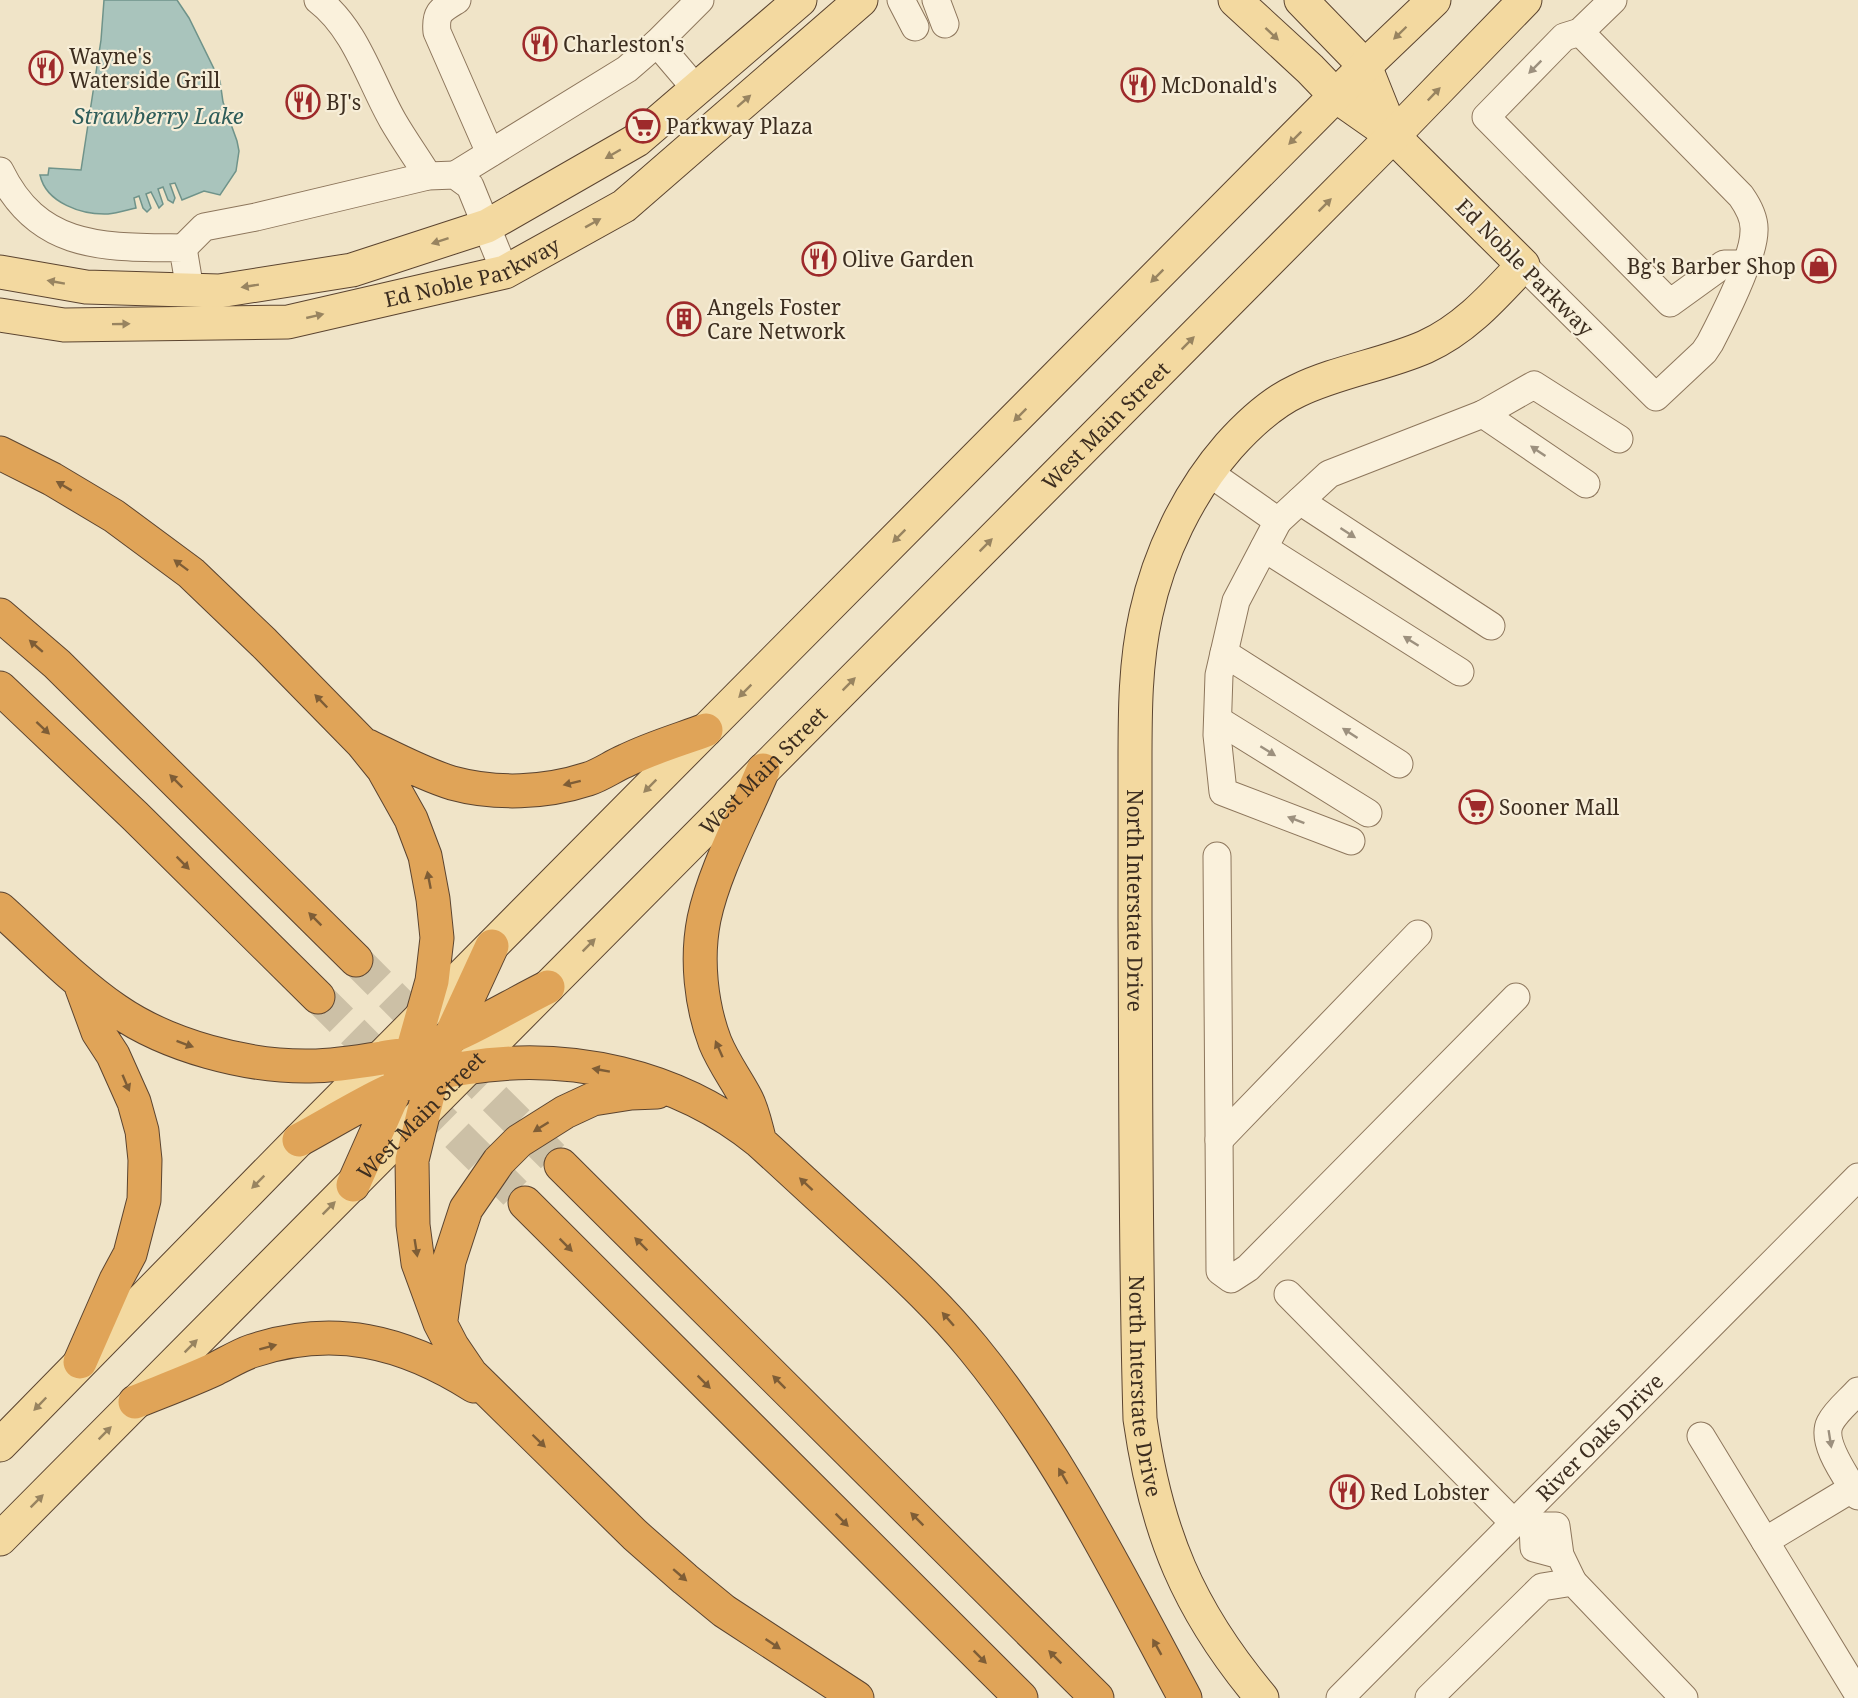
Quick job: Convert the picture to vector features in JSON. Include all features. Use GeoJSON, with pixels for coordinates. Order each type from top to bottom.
{"type":"FeatureCollection","features":[{"type":"Feature","properties":{"kind":"highway"},"geometry":{"type":"LineString","coordinates":[[0,453],[52,479],[114,516],[191,573],[264,642],[362,743],[383,768],[411,819],[424,856],[433,899],[437,938],[432,981],[409,1061],[353,1185]]}},
{"type":"Feature","properties":{"kind":"highway"},"geometry":{"type":"LineString","coordinates":[[0,615],[65,672],[356,960]]}},
{"type":"Feature","properties":{"kind":"highway"},"geometry":{"type":"LineString","coordinates":[[0,688],[135,816],[318,997]]}},
{"type":"Feature","properties":{"kind":"highway"},"geometry":{"type":"LineString","coordinates":[[362,743],[421,772],[452,783],[482,789],[516,791],[548,789],[590,779],[626,760],[706,730]]}},
{"type":"Feature","properties":{"kind":"highway"},"geometry":{"type":"LineString","coordinates":[[760,1142],[747,1100],[726,1066],[710,1025],[703,994],[701,960],[704,921],[712,890],[763,770]]}},
{"type":"Feature","properties":{"kind":"highway"},"geometry":{"type":"LineString","coordinates":[[0,909],[80,983],[117,1011],[152,1031],[188,1046],[270,1064],[308,1066],[409,1061],[468,1068],[499,1063],[573,1065],[634,1077],[677,1091],[714,1109],[740,1126],[936,1305],[1016,1402],[1080,1505],[1185,1698]]}},
{"type":"Feature","properties":{"kind":"highway"},"geometry":{"type":"LineString","coordinates":[[450,1037],[492,946]]}},
{"type":"Feature","properties":{"kind":"highway"},"geometry":{"type":"LineString","coordinates":[[80,983],[98,1032],[113,1055],[134,1102],[142,1131],[145,1160],[144,1200],[133,1245],[80,1362]]}},
{"type":"Feature","properties":{"kind":"highway"},"geometry":{"type":"LineString","coordinates":[[409,1061],[450,1037],[548,987]]}},
{"type":"Feature","properties":{"kind":"highway"},"geometry":{"type":"LineString","coordinates":[[409,1061],[423,1114],[412,1160],[412,1225],[418,1263],[440,1323],[471,1374],[635,1535],[708,1599],[857,1698]]}},
{"type":"Feature","properties":{"kind":"highway"},"geometry":{"type":"LineString","coordinates":[[299,1140],[395,1089]]}},
{"type":"Feature","properties":{"kind":"highway"},"geometry":{"type":"LineString","coordinates":[[440,1323],[450,1261],[466,1209],[499,1161],[519,1141],[565,1112],[593,1099],[631,1093],[677,1091]]}},
{"type":"Feature","properties":{"kind":"highway"},"geometry":{"type":"LineString","coordinates":[[561,1165],[1097,1698]]}},
{"type":"Feature","properties":{"kind":"highway"},"geometry":{"type":"LineString","coordinates":[[525,1203],[1021,1698]]}},
{"type":"Feature","properties":{"kind":"highway"},"geometry":{"type":"LineString","coordinates":[[135,1402],[251,1352],[302,1340],[331,1338],[363,1340],[415,1354],[448,1370],[497,1400]]}},
{"type":"Feature","properties":{"kind":"main road","name":"Ed Noble Parkway"},"geometry":{"type":"LineString","coordinates":[[0,272],[86,287],[219,291],[352,270],[487,226],[637,140],[800,0]]}},
{"type":"Feature","properties":{"kind":"main road","name":"Ed Noble Parkway"},"geometry":{"type":"LineString","coordinates":[[0,315],[64,325],[288,322],[505,272],[624,206],[861,0]]}},
{"type":"Feature","properties":{"kind":"main road","name":"Ed Noble Parkway"},"geometry":{"type":"LineString","coordinates":[[1235,0],[1336,96],[1393,136],[1523,265]]}},
{"type":"Feature","properties":{"kind":"main road","name":"Ed Noble Parkway"},"geometry":{"type":"LineString","coordinates":[[1301,0],[1365,66],[1393,136]]}},
{"type":"Feature","properties":{"kind":"main road"},"geometry":{"type":"LineString","coordinates":[[422,1017],[1365,66],[1434,0]]}},
{"type":"Feature","properties":{"kind":"main road","name":"West Main Street"},"geometry":{"type":"LineString","coordinates":[[0,1539],[1393,136],[1525,0]]}},
{"type":"Feature","properties":{"kind":"main road","name":"North Interstate Drive"},"geometry":{"type":"LineString","coordinates":[[1262,1698],[1215,1637],[1176,1563],[1158,1511],[1146,1462],[1140,1419],[1135,892],[1135,727],[1139,650],[1146,613],[1170,540],[1208,472],[1252,422],[1296,391],[1411,352],[1453,332],[1486,305],[1523,265]]}},
{"type":"Feature","properties":{"kind":"main road"},"geometry":{"type":"LineString","coordinates":[[0,1445],[299,1140],[409,1061]]}},
{"type":"Feature","properties":{"kind":"street"},"geometry":{"type":"LineString","coordinates":[[318,0],[330,10],[346,31],[393,122],[428,177]]}},
{"type":"Feature","properties":{"kind":"street"},"geometry":{"type":"LineString","coordinates":[[457,0],[443,9],[436,18],[437,32],[490,153]]}},
{"type":"Feature","properties":{"kind":"street"},"geometry":{"type":"LineString","coordinates":[[0,171],[10,191],[30,214],[71,239],[138,248],[183,248],[204,227],[428,177],[455,175],[627,69],[700,0]]}},
{"type":"Feature","properties":{"kind":"street"},"geometry":{"type":"LineString","coordinates":[[740,52],[775,0]]}},
{"type":"Feature","properties":{"kind":"street"},"geometry":{"type":"LineString","coordinates":[[901,0],[915,27]]}},
{"type":"Feature","properties":{"kind":"street"},"geometry":{"type":"LineString","coordinates":[[1580,33],[1741,196],[1750,212],[1755,232],[1745,264],[1724,264],[1670,303],[1486,117],[1564,37],[1580,33],[1613,0]]}},
{"type":"Feature","properties":{"kind":"street"},"geometry":{"type":"LineString","coordinates":[[657,43],[697,90]]}},
{"type":"Feature","properties":{"kind":"street"},"geometry":{"type":"LineString","coordinates":[[455,175],[470,186],[505,272]]}},
{"type":"Feature","properties":{"kind":"street"},"geometry":{"type":"LineString","coordinates":[[183,248],[190,290]]}},
{"type":"Feature","properties":{"kind":"street","name":"Ed Noble Parkway"},"geometry":{"type":"LineString","coordinates":[[1523,265],[1656,397],[1704,352],[1717,329],[1745,264]]}},
{"type":"Feature","properties":{"kind":"street"},"geometry":{"type":"LineString","coordinates":[[1351,841],[1223,792],[1217,735],[1219,675],[1236,601],[1278,521],[1329,474],[1483,414],[1534,385],[1619,439]]}},
{"type":"Feature","properties":{"kind":"street"},"geometry":{"type":"LineString","coordinates":[[1483,414],[1586,484]]}},
{"type":"Feature","properties":{"kind":"street"},"geometry":{"type":"LineString","coordinates":[[1208,472],[1278,521]]}},
{"type":"Feature","properties":{"kind":"street"},"geometry":{"type":"LineString","coordinates":[[1300,501],[1491,626]]}},
{"type":"Feature","properties":{"kind":"street"},"geometry":{"type":"LineString","coordinates":[[1264,548],[1460,672]]}},
{"type":"Feature","properties":{"kind":"street"},"geometry":{"type":"LineString","coordinates":[[1224,653],[1399,765]]}},
{"type":"Feature","properties":{"kind":"street"},"geometry":{"type":"LineString","coordinates":[[1218,720],[1368,813]]}},
{"type":"Feature","properties":{"kind":"street"},"geometry":{"type":"LineString","coordinates":[[1217,856],[1220,1271],[1231,1279],[1248,1268],[1516,997]]}},
{"type":"Feature","properties":{"kind":"street"},"geometry":{"type":"LineString","coordinates":[[1219,1140],[1418,934]]}},
{"type":"Feature","properties":{"kind":"street","name":"River Oaks Drive"},"geometry":{"type":"LineString","coordinates":[[1340,1698],[1522,1521],[1858,1177]]}},
{"type":"Feature","properties":{"kind":"street"},"geometry":{"type":"LineString","coordinates":[[1288,1294],[1522,1521],[1556,1526],[1560,1555],[1573,1582],[1684,1698]]}},
{"type":"Feature","properties":{"kind":"street"},"geometry":{"type":"LineString","coordinates":[[1765,1541],[1856,1492],[1835,1458],[1827,1432],[1839,1411],[1858,1391]]}},
{"type":"Feature","properties":{"kind":"street"},"geometry":{"type":"LineString","coordinates":[[1701,1436],[1858,1694]]}},
{"type":"Feature","properties":{"kind":"street"},"geometry":{"type":"LineString","coordinates":[[1429,1698],[1542,1587],[1573,1582]]}},
{"type":"Feature","properties":{"kind":"water","name":"Strawberry Lake"},"geometry":{"type":"Polygon","coordinates":[[[104,0],[177,0],[189,18],[220,81],[223,102],[239,151],[236,171],[220,195],[204,191],[182,200],[175,183],[170,184],[175,198],[173,203],[168,200],[163,187],[158,189],[163,204],[159,208],[151,192],[146,194],[151,208],[147,212],[139,196],[134,198],[136,208],[111,214],[98,214],[66,205],[57,200],[44,185],[40,175],[48,175],[49,168],[81,170],[101,40],[104,0]]]}},
{"type":"Feature","properties":{"kind":"tunnel"},"geometry":{"type":"LineString","coordinates":[[356,960],[561,1165]]}},
{"type":"Feature","properties":{"kind":"tunnel"},"geometry":{"type":"LineString","coordinates":[[318,997],[525,1203]]}},
{"type":"Feature","properties":{"kind":"place","name":"Charleston's"},"geometry":{"type":"Point","coordinates":[540,44]}},
{"type":"Feature","properties":{"kind":"place","name":"Wayne's Waterside Grill"},"geometry":{"type":"Point","coordinates":[46,68]}},
{"type":"Feature","properties":{"kind":"place","name":"McDonald's"},"geometry":{"type":"Point","coordinates":[1138,85]}},
{"type":"Feature","properties":{"kind":"place","name":"BJ's"},"geometry":{"type":"Point","coordinates":[303,102]}},
{"type":"Feature","properties":{"kind":"place","name":"Parkway Plaza"},"geometry":{"type":"Point","coordinates":[643,126]}},
{"type":"Feature","properties":{"kind":"place","name":"Olive Garden"},"geometry":{"type":"Point","coordinates":[819,259]}},
{"type":"Feature","properties":{"kind":"place","name":"Bg's Barber Shop"},"geometry":{"type":"Point","coordinates":[1819,266]}},
{"type":"Feature","properties":{"kind":"place","name":"Angels Foster Care Network"},"geometry":{"type":"Point","coordinates":[684,319]}},
{"type":"Feature","properties":{"kind":"place","name":"Sooner Mall"},"geometry":{"type":"Point","coordinates":[1476,807]}},
{"type":"Feature","properties":{"kind":"place","name":"Red Lobster"},"geometry":{"type":"Point","coordinates":[1347,1492]}}]}
